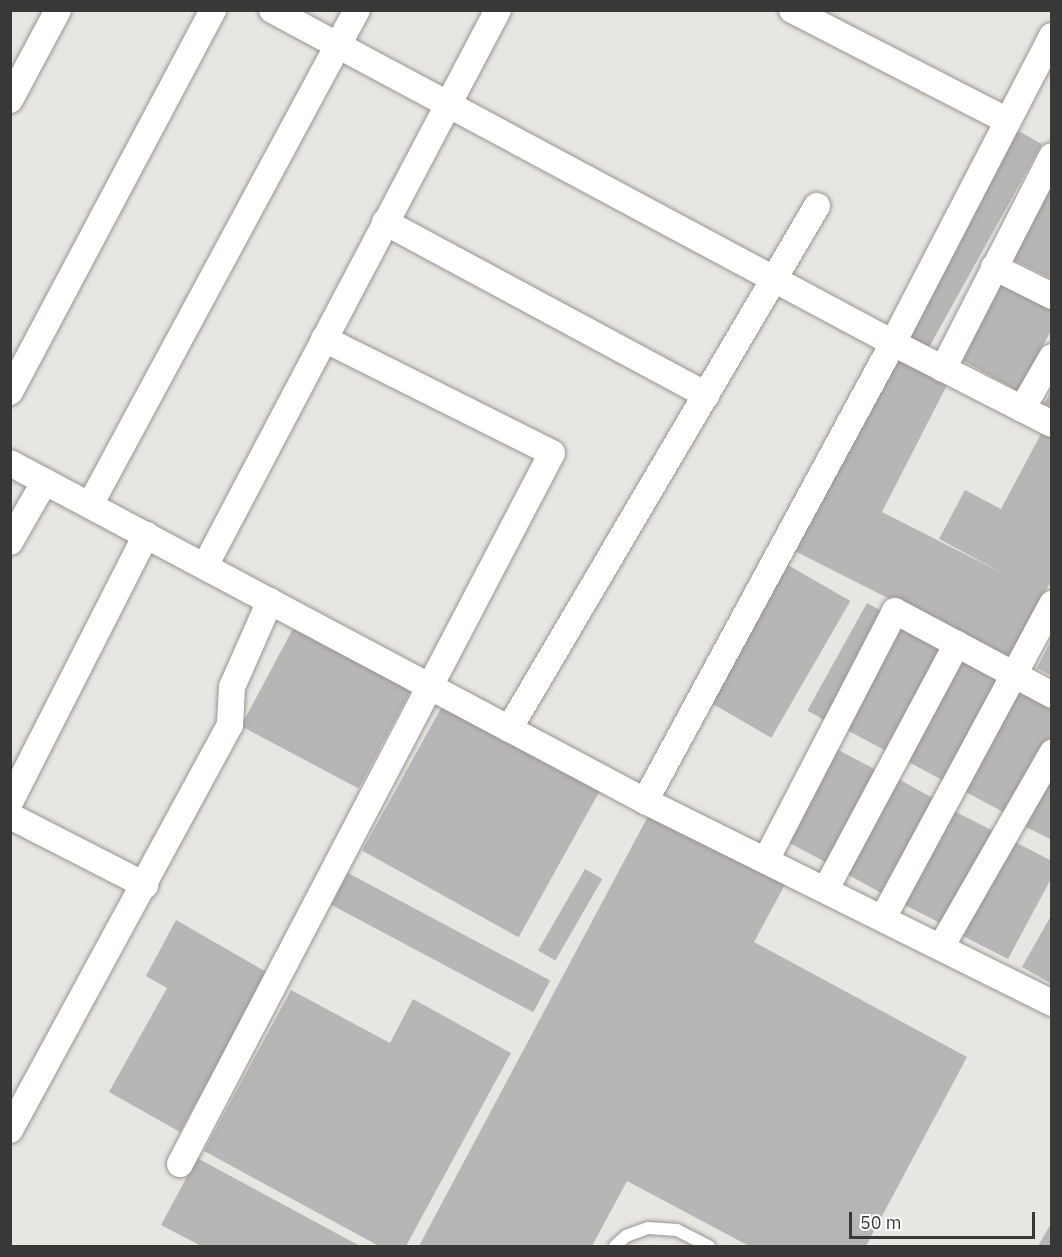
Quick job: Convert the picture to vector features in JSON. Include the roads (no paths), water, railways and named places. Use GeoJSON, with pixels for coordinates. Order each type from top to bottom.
{"type":"FeatureCollection","features":[{"type":"Feature","properties":{"kind":"street"},"geometry":{"type":"LineString","coordinates":[[10,100],[58,10]]}},
{"type":"Feature","properties":{"kind":"street"},"geometry":{"type":"LineString","coordinates":[[10,392],[213,10]]}},
{"type":"Feature","properties":{"kind":"street"},"geometry":{"type":"LineString","coordinates":[[272,10],[893,344],[1052,424]]}},
{"type":"Feature","properties":{"kind":"street"},"geometry":{"type":"LineString","coordinates":[[90,505],[357,10]]}},
{"type":"Feature","properties":{"kind":"street"},"geometry":{"type":"LineString","coordinates":[[205,566],[498,10]]}},
{"type":"Feature","properties":{"kind":"street"},"geometry":{"type":"LineString","coordinates":[[792,10],[1008,120]]}},
{"type":"Feature","properties":{"kind":"street"},"geometry":{"type":"LineString","coordinates":[[645,801],[893,344],[1052,36]]}},
{"type":"Feature","properties":{"kind":"street"},"geometry":{"type":"LineString","coordinates":[[943,369],[1052,156]]}},
{"type":"Feature","properties":{"kind":"street"},"geometry":{"type":"LineString","coordinates":[[509,729],[817,206]]}},
{"type":"Feature","properties":{"kind":"street"},"geometry":{"type":"LineString","coordinates":[[385,222],[706,395]]}},
{"type":"Feature","properties":{"kind":"street"},"geometry":{"type":"LineString","coordinates":[[994,267],[1052,296]]}},
{"type":"Feature","properties":{"kind":"street"},"geometry":{"type":"LineString","coordinates":[[180,1164],[428,686],[552,453],[324,339]]}},
{"type":"Feature","properties":{"kind":"street"},"geometry":{"type":"LineString","coordinates":[[1022,409],[1052,357]]}},
{"type":"Feature","properties":{"kind":"street"},"geometry":{"type":"LineString","coordinates":[[10,463],[645,801],[1052,1003]]}},
{"type":"Feature","properties":{"kind":"street"},"geometry":{"type":"LineString","coordinates":[[10,542],[45,481]]}},
{"type":"Feature","properties":{"kind":"street"},"geometry":{"type":"LineString","coordinates":[[10,802],[146,535]]}},
{"type":"Feature","properties":{"kind":"street"},"geometry":{"type":"LineString","coordinates":[[10,1130],[231,725],[232,687],[270,601]]}},
{"type":"Feature","properties":{"kind":"street"},"geometry":{"type":"LineString","coordinates":[[883,918],[1052,604]]}},
{"type":"Feature","properties":{"kind":"street"},"geometry":{"type":"LineString","coordinates":[[766,860],[896,611],[1052,695]]}},
{"type":"Feature","properties":{"kind":"street"},"geometry":{"type":"LineString","coordinates":[[826,889],[957,644]]}},
{"type":"Feature","properties":{"kind":"street"},"geometry":{"type":"LineString","coordinates":[[941,947],[1052,753]]}},
{"type":"Feature","properties":{"kind":"street"},"geometry":{"type":"LineString","coordinates":[[10,816],[145,885]]}},
{"type":"Feature","properties":{"kind":"lane"},"geometry":{"type":"LineString","coordinates":[[615,1246],[627,1236],[648,1228],[677,1230],[709,1246]]}}]}
